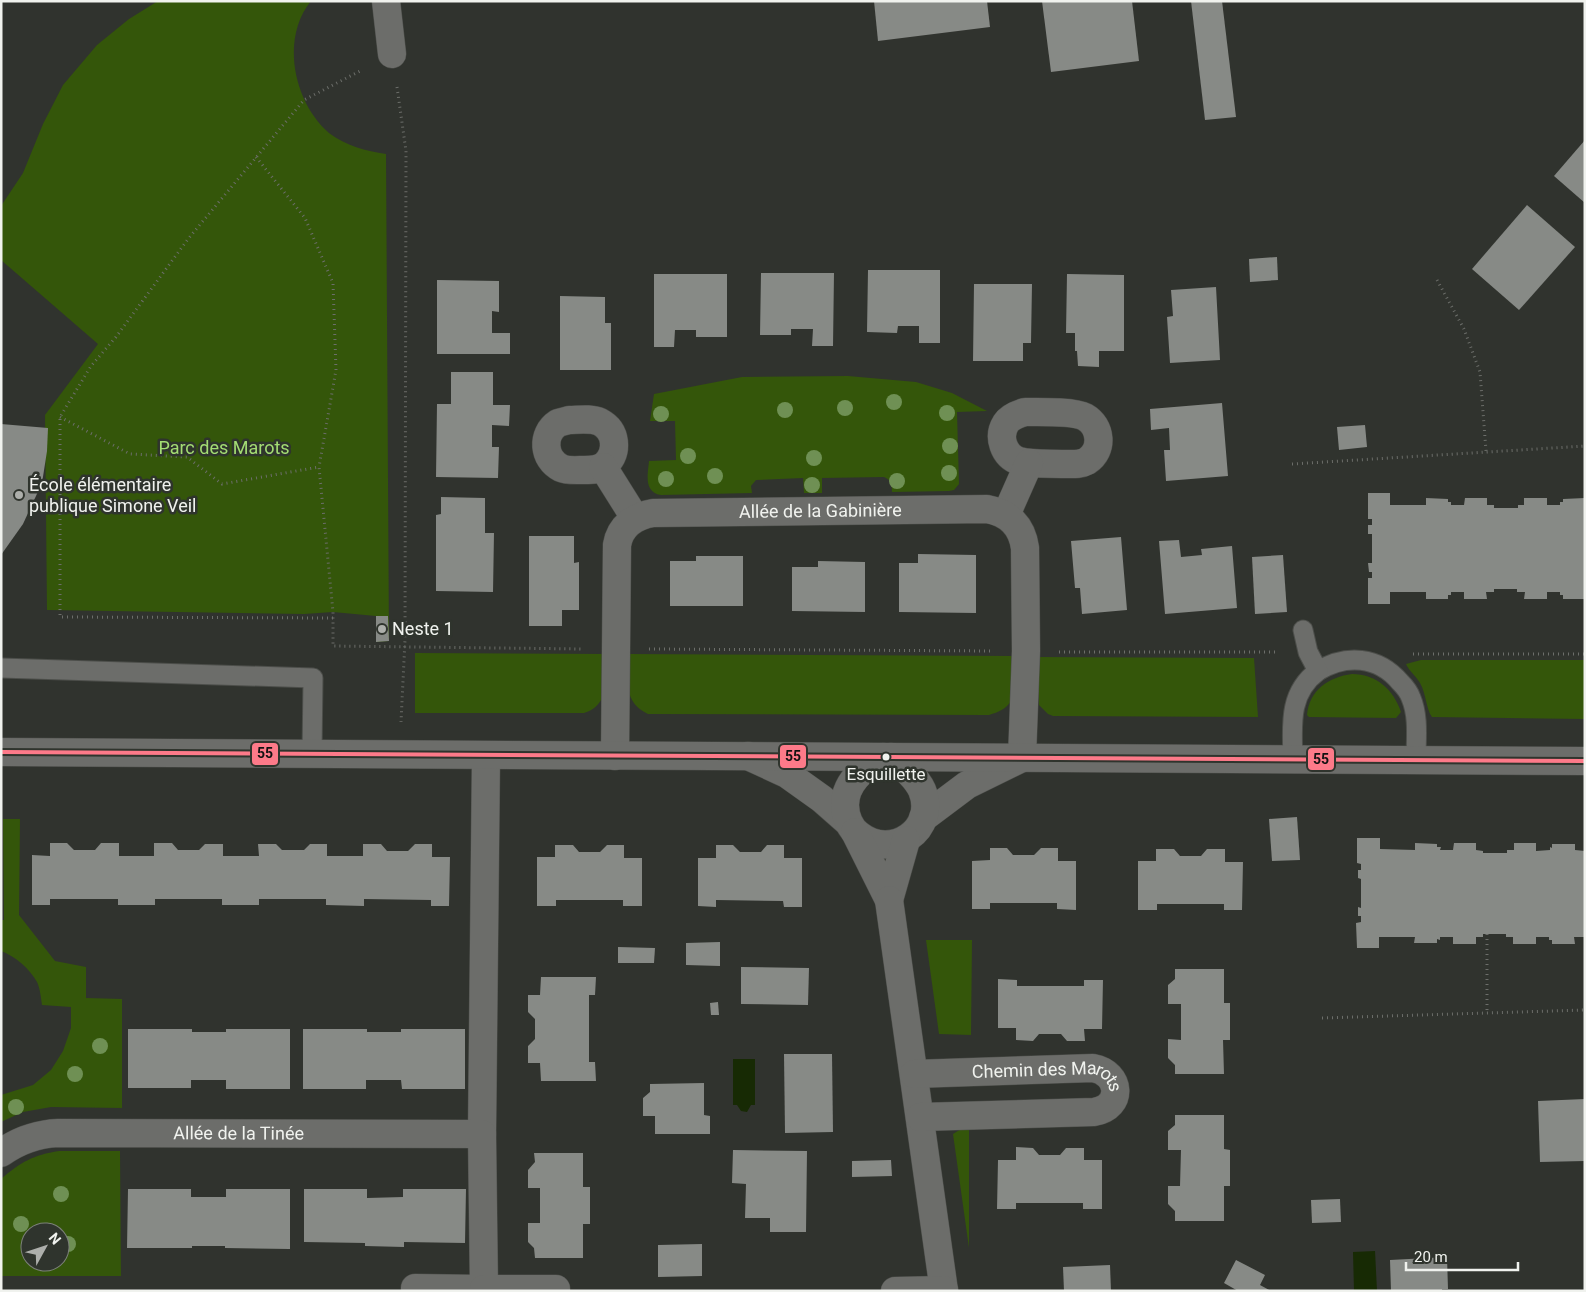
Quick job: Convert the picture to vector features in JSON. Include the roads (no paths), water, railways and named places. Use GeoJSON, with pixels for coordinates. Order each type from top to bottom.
{"type":"FeatureCollection","features":[{"type":"Feature","properties":{"kind":"street"},"geometry":{"type":"LineString","coordinates":[[386,1],[392,54]]}},
{"type":"Feature","properties":{"kind":"street"},"geometry":{"type":"LineString","coordinates":[[1022,758],[1026,651],[1024,540],[1017,526],[1006,515],[1029,463]]}},
{"type":"Feature","properties":{"kind":"street"},"geometry":{"type":"LineString","coordinates":[[603,467],[635,518],[624,528],[619,536],[617,545],[615,756]]}},
{"type":"Feature","properties":{"kind":"street","name":"Allée de la Gabinière"},"geometry":{"type":"LineString","coordinates":[[635,518],[653,513],[987,509],[1006,515]]}},
{"type":"Feature","properties":{"kind":"street"},"geometry":{"type":"LineString","coordinates":[[1,752],[1585,761]]}},
{"type":"Feature","properties":{"kind":"street"},"geometry":{"type":"LineString","coordinates":[[484,1289],[482,1134],[486,756]]}},
{"type":"Feature","properties":{"kind":"street"},"geometry":{"type":"LineString","coordinates":[[748,756],[787,774],[822,799],[866,841],[879,845],[894,845],[906,840],[916,830],[923,818],[925,804],[922,790],[914,778],[887,757]]}},
{"type":"Feature","properties":{"kind":"street"},"geometry":{"type":"LineString","coordinates":[[887,757],[869,764],[859,773],[846,793],[844,807],[851,827],[889,900],[944,1290],[895,1291]]}},
{"type":"Feature","properties":{"kind":"street"},"geometry":{"type":"LineString","coordinates":[[923,818],[967,785],[1022,758]]}},
{"type":"Feature","properties":{"kind":"street"},"geometry":{"type":"LineString","coordinates":[[889,900],[906,840]]}},
{"type":"Feature","properties":{"kind":"street","name":"Chemin des Marots"},"geometry":{"type":"LineString","coordinates":[[914,1074],[1093,1068],[1104,1070],[1112,1078],[1116,1089],[1110,1104],[1105,1109],[1094,1112],[920,1117]]}},
{"type":"Feature","properties":{"kind":"street","name":"Allée de la Tinée"},"geometry":{"type":"LineString","coordinates":[[1,1153],[22,1140],[42,1134],[58,1133],[482,1134]]}},
{"type":"Feature","properties":{"kind":"street"},"geometry":{"type":"LineString","coordinates":[[415,1288],[556,1289]]}},
{"type":"Feature","properties":{"kind":"lane"},"geometry":{"type":"LineString","coordinates":[[1303,630],[1308,652],[1318,671]]}},
{"type":"Feature","properties":{"kind":"lane"},"geometry":{"type":"LineString","coordinates":[[1293,759],[1292,712],[1303,686],[1312,675],[1332,663],[1351,659],[1368,661],[1383,667],[1398,680],[1411,697],[1415,712],[1416,759]]}},
{"type":"Feature","properties":{"kind":"lane"},"geometry":{"type":"LineString","coordinates":[[1,668],[313,678],[312,754]]}},
{"type":"Feature","properties":{"kind":"place","name":"École élémentaire publique Simone Veil"},"geometry":{"type":"Point","coordinates":[19,495]}},
{"type":"Feature","properties":{"kind":"place","name":"Neste 1"},"geometry":{"type":"Point","coordinates":[382,629]}},
{"type":"Feature","properties":{"kind":"place","name":"Esquillette"},"geometry":{"type":"Point","coordinates":[886,757]}},
{"type":"Feature","properties":{"kind":"park label","name":"Parc des Marots"},"geometry":{"type":"Point","coordinates":[224,448]}}]}
